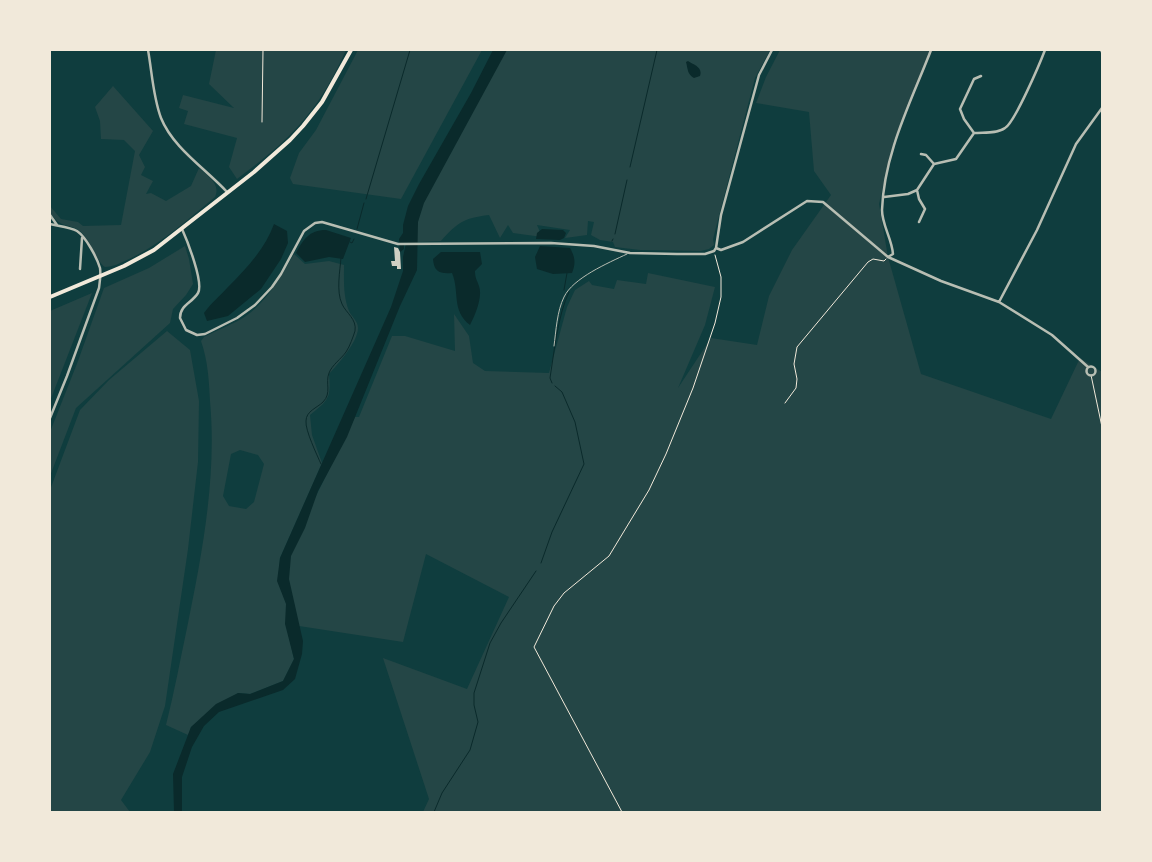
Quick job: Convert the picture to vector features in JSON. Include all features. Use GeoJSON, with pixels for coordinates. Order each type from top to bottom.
{"type":"FeatureCollection","features":[{"type":"Feature","properties":{"kind":"main road"},"geometry":{"type":"LineString","coordinates":[[50,297],[101,276],[154,250],[277,152],[303,126],[322,102],[351,50]]}},
{"type":"Feature","properties":{"kind":"street"},"geometry":{"type":"LineString","coordinates":[[148,50],[157,103],[166,126],[180,146],[227,192]]}},
{"type":"Feature","properties":{"kind":"street"},"geometry":{"type":"LineString","coordinates":[[715,250],[722,215],[759,75],[772,50]]}},
{"type":"Feature","properties":{"kind":"street"},"geometry":{"type":"LineString","coordinates":[[888,257],[893,254],[892,244],[886,230],[882,211],[884,183],[890,154],[931,50]]}},
{"type":"Feature","properties":{"kind":"street"},"geometry":{"type":"LineString","coordinates":[[974,133],[996,132],[1006,128],[1016,113],[1045,50]]}},
{"type":"Feature","properties":{"kind":"street"},"geometry":{"type":"LineString","coordinates":[[974,133],[964,119],[960,109],[974,79],[981,76]]}},
{"type":"Feature","properties":{"kind":"street"},"geometry":{"type":"LineString","coordinates":[[999,302],[1048,209],[1076,144],[1102,108]]}},
{"type":"Feature","properties":{"kind":"street"},"geometry":{"type":"LineString","coordinates":[[884,197],[908,194],[917,190],[934,164],[956,160],[974,133]]}},
{"type":"Feature","properties":{"kind":"street"},"geometry":{"type":"LineString","coordinates":[[921,154],[926,155],[934,164]]}},
{"type":"Feature","properties":{"kind":"street"},"geometry":{"type":"LineString","coordinates":[[917,190],[919,199],[925,209],[919,222]]}},
{"type":"Feature","properties":{"kind":"street"},"geometry":{"type":"LineString","coordinates":[[182,229],[200,284],[197,294],[183,307],[180,318],[186,330],[197,335],[205,334],[237,318],[255,305],[281,274],[304,231],[315,223],[329,223],[398,244],[551,243],[594,246],[630,252],[705,254],[743,242],[807,201],[823,202],[888,257],[941,281],[999,302],[1052,335],[1088,367],[1094,367],[1096,372]]}},
{"type":"Feature","properties":{"kind":"street"},"geometry":{"type":"LineString","coordinates":[[50,215],[57,226]]}},
{"type":"Feature","properties":{"kind":"street"},"geometry":{"type":"LineString","coordinates":[[50,224],[77,231],[82,236],[100,267],[101,276],[99,288],[50,418]]}},
{"type":"Feature","properties":{"kind":"street"},"geometry":{"type":"LineString","coordinates":[[80,269],[82,236]]}},
{"type":"Feature","properties":{"kind":"street"},"geometry":{"type":"LineString","coordinates":[[1088,367],[1087,372],[1091,376],[1096,372],[1102,373]]}},
{"type":"Feature","properties":{"kind":"lane"},"geometry":{"type":"LineString","coordinates":[[554,346],[563,299],[567,291],[590,273],[630,252]]}},
{"type":"Feature","properties":{"kind":"path"},"geometry":{"type":"LineString","coordinates":[[262,122],[263,50]]}},
{"type":"Feature","properties":{"kind":"path"},"geometry":{"type":"LineString","coordinates":[[622,812],[534,647],[554,606],[564,593],[609,556],[649,490],[666,454],[693,388],[715,323],[721,297],[721,277],[715,250]]}},
{"type":"Feature","properties":{"kind":"path"},"geometry":{"type":"LineString","coordinates":[[785,403],[796,388],[797,379],[794,364],[797,347],[868,262],[873,259],[884,261],[888,257]]}},
{"type":"Feature","properties":{"kind":"path"},"geometry":{"type":"LineString","coordinates":[[1091,376],[1102,427]]}},
{"type":"Feature","properties":{"kind":"shaded area"},"geometry":{"type":"Polygon","coordinates":[[[216,50],[346,50],[323,93],[299,126],[237,179],[229,167],[237,138],[184,124],[188,111],[179,108],[183,95],[234,108],[209,84],[216,50]]]}},
{"type":"Feature","properties":{"kind":"shaded area"},"geometry":{"type":"Polygon","coordinates":[[[358,50],[482,50],[401,199],[293,184],[290,178],[299,153],[316,130],[358,50]]]}},
{"type":"Feature","properties":{"kind":"shaded area"},"geometry":{"type":"Polygon","coordinates":[[[493,50],[507,50],[424,203],[418,222],[417,270],[400,306],[347,437],[318,491],[305,528],[291,556],[289,579],[303,641],[302,654],[295,679],[283,690],[219,712],[204,726],[192,747],[182,777],[182,812],[174,812],[173,774],[191,727],[216,704],[238,693],[250,694],[283,681],[294,659],[285,624],[286,604],[277,581],[280,558],[391,307],[403,271],[406,243],[404,243],[404,249],[400,252],[399,239],[403,233],[408,206],[493,50]]]}},
{"type":"Feature","properties":{"kind":"shaded area"},"geometry":{"type":"Polygon","coordinates":[[[503,50],[770,50],[755,78],[713,239],[714,245],[709,249],[701,251],[640,250],[615,247],[613,242],[600,240],[591,235],[594,222],[588,221],[587,235],[565,238],[570,230],[537,225],[542,237],[513,233],[508,225],[500,238],[489,215],[462,222],[452,229],[441,241],[417,242],[413,222],[503,50]]]}},
{"type":"Feature","properties":{"kind":"shaded area"},"geometry":{"type":"Polygon","coordinates":[[[780,50],[933,50],[894,140],[879,204],[888,257],[921,374],[1051,419],[1080,358],[1102,372],[1102,812],[423,812],[429,799],[383,658],[467,689],[509,597],[426,554],[403,642],[286,624],[294,659],[283,681],[250,694],[238,693],[191,727],[188,735],[166,725],[198,572],[210,487],[212,430],[208,371],[201,341],[204,337],[241,319],[254,310],[273,287],[294,254],[305,264],[329,261],[344,265],[346,300],[349,311],[357,323],[357,334],[347,352],[329,374],[330,388],[325,402],[310,415],[312,435],[322,463],[280,558],[279,571],[355,417],[359,417],[392,336],[405,336],[455,351],[454,314],[469,336],[473,363],[485,371],[549,373],[567,307],[575,290],[589,281],[592,285],[614,289],[617,280],[646,284],[648,273],[715,287],[705,325],[678,388],[711,338],[757,345],[769,296],[792,250],[831,195],[814,171],[809,112],[756,103],[766,77],[780,50]],[[240,450],[231,454],[223,496],[229,506],[246,509],[254,502],[264,464],[258,455],[240,450]]]}},
{"type":"Feature","properties":{"kind":"shaded area"},"geometry":{"type":"Polygon","coordinates":[[[688,61],[699,68],[700,76],[694,78],[690,75],[686,62],[688,61]]]}},
{"type":"Feature","properties":{"kind":"shaded area"},"geometry":{"type":"Polygon","coordinates":[[[113,86],[153,131],[139,155],[145,167],[141,175],[153,181],[146,194],[151,193],[166,201],[191,186],[199,168],[213,181],[216,192],[215,197],[162,240],[127,260],[114,266],[105,267],[83,234],[57,221],[50,214],[50,206],[61,219],[78,222],[83,226],[121,225],[135,151],[124,140],[101,139],[100,121],[95,107],[113,86]]]}},
{"type":"Feature","properties":{"kind":"shaded area"},"geometry":{"type":"Polygon","coordinates":[[[274,224],[287,231],[288,243],[281,259],[261,289],[228,316],[207,321],[204,313],[254,258],[266,242],[274,224]]]}},
{"type":"Feature","properties":{"kind":"shaded area"},"geometry":{"type":"Polygon","coordinates":[[[542,229],[563,230],[566,233],[564,238],[560,240],[536,239],[537,233],[542,229]]]}},
{"type":"Feature","properties":{"kind":"shaded area"},"geometry":{"type":"Polygon","coordinates":[[[320,230],[351,238],[343,259],[329,257],[305,262],[296,253],[301,244],[311,234],[320,230]]]}},
{"type":"Feature","properties":{"kind":"shaded area"},"geometry":{"type":"Polygon","coordinates":[[[185,246],[193,284],[173,309],[170,323],[76,408],[50,476],[50,432],[104,288],[149,268],[185,246]]]}},
{"type":"Feature","properties":{"kind":"shaded area"},"geometry":{"type":"Polygon","coordinates":[[[540,246],[570,248],[574,260],[572,273],[553,274],[537,269],[535,257],[540,246]]]}},
{"type":"Feature","properties":{"kind":"shaded area"},"geometry":{"type":"Polygon","coordinates":[[[441,252],[480,252],[482,264],[475,271],[480,295],[470,325],[460,313],[452,273],[438,271],[435,267],[433,259],[441,252]]]}},
{"type":"Feature","properties":{"kind":"shaded area"},"geometry":{"type":"Polygon","coordinates":[[[92,293],[50,401],[50,311],[92,293]]]}},
{"type":"Feature","properties":{"kind":"shaded area"},"geometry":{"type":"Polygon","coordinates":[[[167,331],[190,350],[199,401],[198,462],[188,549],[165,706],[150,752],[121,800],[130,812],[50,812],[50,490],[80,410],[109,380],[167,331]]]}},
{"type":"Feature","properties":{"kind":"building"},"geometry":{"type":"Polygon","coordinates":[[[394,247],[398,248],[400,252],[401,269],[397,269],[397,266],[392,266],[391,261],[395,261],[394,247]]]}},
{"type":"Feature","properties":{"kind":"waterway"},"geometry":{"type":"LineString","coordinates":[[366,199],[410,50]]}},
{"type":"Feature","properties":{"kind":"waterway"},"geometry":{"type":"LineString","coordinates":[[630,167],[657,50]]}},
{"type":"Feature","properties":{"kind":"waterway"},"geometry":{"type":"LineString","coordinates":[[615,234],[627,180]]}},
{"type":"Feature","properties":{"kind":"waterway"},"geometry":{"type":"LineString","coordinates":[[357,229],[364,203]]}},
{"type":"Feature","properties":{"kind":"waterway"},"geometry":{"type":"LineString","coordinates":[[350,242],[352,243],[354,239]]}},
{"type":"Feature","properties":{"kind":"waterway"},"geometry":{"type":"LineString","coordinates":[[321,464],[307,430],[306,418],[310,412],[326,399],[329,373],[346,352],[355,331],[353,320],[340,299],[341,258]]}},
{"type":"Feature","properties":{"kind":"waterway"},"geometry":{"type":"LineString","coordinates":[[564,290],[567,273]]}},
{"type":"Feature","properties":{"kind":"waterway"},"geometry":{"type":"LineString","coordinates":[[552,383],[550,378],[557,334],[562,311],[569,292]]}},
{"type":"Feature","properties":{"kind":"waterway"},"geometry":{"type":"LineString","coordinates":[[541,563],[552,532],[584,464],[575,422],[562,392],[555,386]]}},
{"type":"Feature","properties":{"kind":"waterway"},"geometry":{"type":"LineString","coordinates":[[434,812],[442,793],[470,750],[478,722],[474,705],[474,693],[490,643],[536,571]]}}]}
